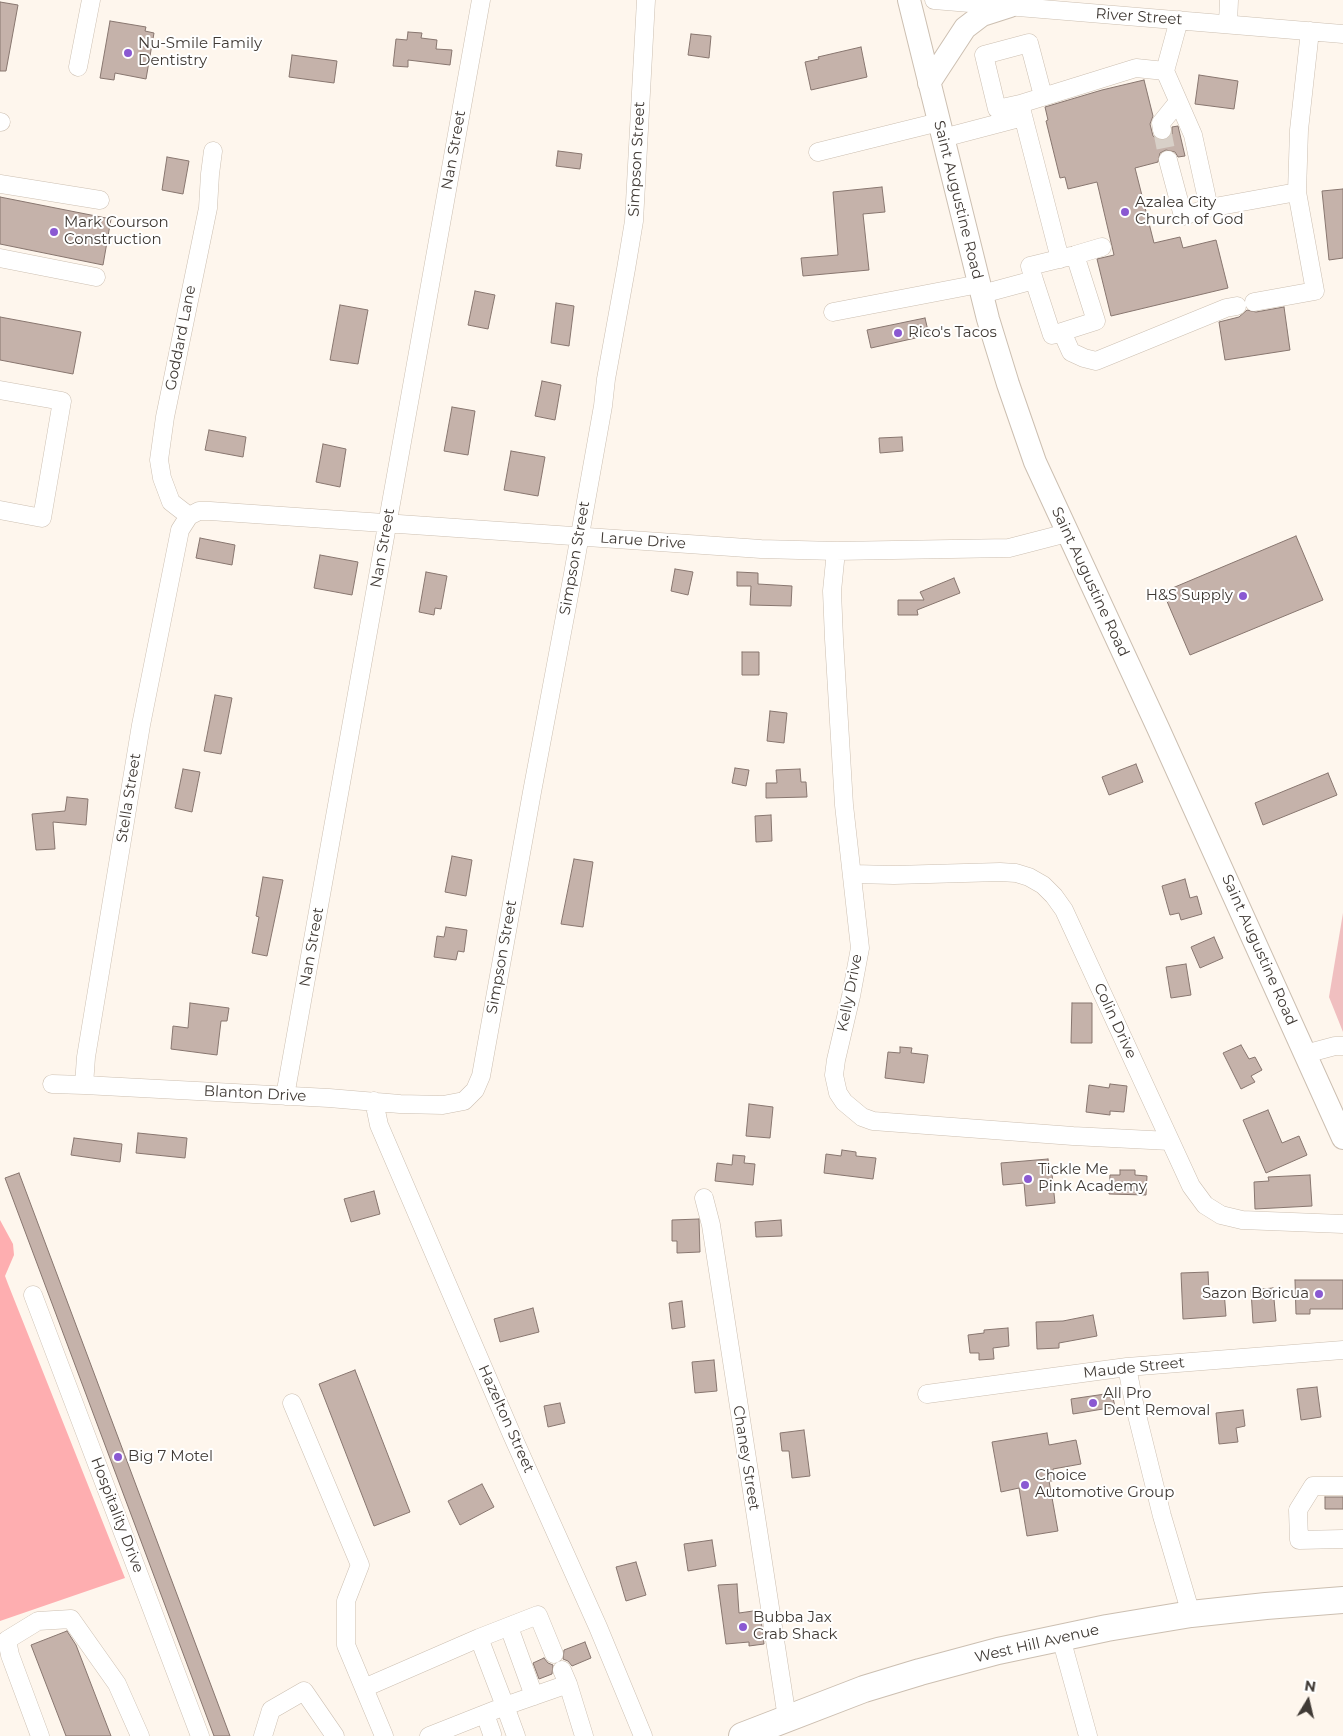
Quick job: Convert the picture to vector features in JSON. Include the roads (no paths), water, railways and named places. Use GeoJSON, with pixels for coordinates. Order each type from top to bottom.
{"type":"FeatureCollection","features":[{"type":"Feature","properties":{"kind":"highway","name":"West Hill Avenue"},"geometry":{"type":"LineString","coordinates":[[742,1736],[864,1689],[998,1652],[1107,1628],[1191,1614],[1343,1600]]}},
{"type":"Feature","properties":{"kind":"main road","name":"Saint Augustine Road"},"geometry":{"type":"LineString","coordinates":[[910,0],[981,289],[1008,384],[1035,462],[1158,728],[1343,1138]]}},
{"type":"Feature","properties":{"kind":"main road"},"geometry":{"type":"LineString","coordinates":[[930,84],[965,28],[982,15],[1010,6]]}},
{"type":"Feature","properties":{"kind":"street"},"geometry":{"type":"LineString","coordinates":[[78,68],[90,0]]}},
{"type":"Feature","properties":{"kind":"street","name":"Nan Street"},"geometry":{"type":"LineString","coordinates":[[285,1096],[481,0]]}},
{"type":"Feature","properties":{"kind":"street","name":"Simpson Street"},"geometry":{"type":"LineString","coordinates":[[457,1102],[464,1101],[475,1090],[481,1076],[579,537],[634,221],[646,0]]}},
{"type":"Feature","properties":{"kind":"street","name":"River Street"},"geometry":{"type":"LineString","coordinates":[[934,0],[1343,34]]}},
{"type":"Feature","properties":{"kind":"street"},"geometry":{"type":"LineString","coordinates":[[1228,23],[1229,0]]}},
{"type":"Feature","properties":{"kind":"street"},"geometry":{"type":"LineString","coordinates":[[1179,20],[1165,71],[1194,135],[1209,208]]}},
{"type":"Feature","properties":{"kind":"street"},"geometry":{"type":"LineString","coordinates":[[1062,332],[1071,352],[1096,361],[1226,308],[1315,291],[1297,192],[1299,130],[1310,31]]}},
{"type":"Feature","properties":{"kind":"street"},"geometry":{"type":"LineString","coordinates":[[1021,110],[997,109],[984,55],[1029,43],[1042,96]]}},
{"type":"Feature","properties":{"kind":"street"},"geometry":{"type":"LineString","coordinates":[[818,152],[941,130],[1021,110],[1042,96],[1136,68],[1165,71]]}},
{"type":"Feature","properties":{"kind":"street"},"geometry":{"type":"LineString","coordinates":[[1162,130],[1162,123],[1178,102]]}},
{"type":"Feature","properties":{"kind":"street"},"geometry":{"type":"LineString","coordinates":[[1021,110],[1068,257],[1096,321],[1052,335],[1030,266],[1068,257],[1102,247]]}},
{"type":"Feature","properties":{"kind":"street","name":"Goddard Lane"},"geometry":{"type":"LineString","coordinates":[[188,516],[171,502],[162,478],[159,460],[165,417],[208,208],[213,151]]}},
{"type":"Feature","properties":{"kind":"street"},"geometry":{"type":"LineString","coordinates":[[1168,160],[1183,216],[1209,208],[1297,192]]}},
{"type":"Feature","properties":{"kind":"street"},"geometry":{"type":"LineString","coordinates":[[0,184],[100,200]]}},
{"type":"Feature","properties":{"kind":"street"},"geometry":{"type":"LineString","coordinates":[[0,258],[96,277]]}},
{"type":"Feature","properties":{"kind":"street"},"geometry":{"type":"LineString","coordinates":[[834,312],[1034,280]]}},
{"type":"Feature","properties":{"kind":"street"},"geometry":{"type":"LineString","coordinates":[[0,390],[62,401],[42,518],[0,510]]}},
{"type":"Feature","properties":{"kind":"street","name":"Larue Drive"},"geometry":{"type":"LineString","coordinates":[[188,516],[199,511],[210,511],[761,549],[836,551],[1009,548],[1067,533]]}},
{"type":"Feature","properties":{"kind":"street","name":"Stella Street"},"geometry":{"type":"LineString","coordinates":[[84,1085],[86,1056],[141,725],[180,530],[188,516]]}},
{"type":"Feature","properties":{"kind":"street","name":"Kelly Drive"},"geometry":{"type":"LineString","coordinates":[[836,551],[832,591],[844,805],[860,948],[834,1075],[838,1093],[862,1117],[883,1122],[1170,1141]]}},
{"type":"Feature","properties":{"kind":"street","name":"Colin Drive"},"geometry":{"type":"LineString","coordinates":[[853,874],[894,875],[1000,872],[1030,877],[1043,885],[1064,910],[1191,1186],[1205,1205],[1221,1215],[1242,1220],[1343,1224]]}},
{"type":"Feature","properties":{"kind":"street"},"geometry":{"type":"LineString","coordinates":[[1306,1054],[1335,1046],[1343,1046]]}},
{"type":"Feature","properties":{"kind":"street","name":"Blanton Drive"},"geometry":{"type":"LineString","coordinates":[[52,1084],[444,1105],[457,1102]]}},
{"type":"Feature","properties":{"kind":"street","name":"Hazelton Street"},"geometry":{"type":"LineString","coordinates":[[374,1101],[379,1125],[508,1426],[598,1627],[643,1736]]}},
{"type":"Feature","properties":{"kind":"street","name":"Chaney Street"},"geometry":{"type":"LineString","coordinates":[[704,1198],[711,1225],[787,1718]]}},
{"type":"Feature","properties":{"kind":"street","name":"Hospitality Drive"},"geometry":{"type":"LineString","coordinates":[[33,1295],[200,1736]]}},
{"type":"Feature","properties":{"kind":"street","name":"Maude Street"},"geometry":{"type":"LineString","coordinates":[[927,1394],[1127,1367],[1343,1350]]}},
{"type":"Feature","properties":{"kind":"street"},"geometry":{"type":"LineString","coordinates":[[1127,1367],[1162,1516],[1191,1614]]}},
{"type":"Feature","properties":{"kind":"street"},"geometry":{"type":"LineString","coordinates":[[292,1403],[360,1565],[346,1601],[346,1645],[384,1736]]}},
{"type":"Feature","properties":{"kind":"street"},"geometry":{"type":"LineString","coordinates":[[1343,1486],[1313,1486],[1298,1510],[1299,1540],[1343,1539]]}},
{"type":"Feature","properties":{"kind":"street"},"geometry":{"type":"LineString","coordinates":[[364,1688],[479,1638],[538,1615],[561,1669],[584,1736]]}},
{"type":"Feature","properties":{"kind":"street"},"geometry":{"type":"LineString","coordinates":[[40,1736],[6,1640],[38,1620],[71,1619],[117,1684],[140,1736]]}},
{"type":"Feature","properties":{"kind":"street"},"geometry":{"type":"LineString","coordinates":[[508,1627],[534,1696]]}},
{"type":"Feature","properties":{"kind":"street"},"geometry":{"type":"LineString","coordinates":[[479,1638],[516,1736]]}},
{"type":"Feature","properties":{"kind":"street"},"geometry":{"type":"LineString","coordinates":[[1061,1638],[1088,1736]]}},
{"type":"Feature","properties":{"kind":"street"},"geometry":{"type":"LineString","coordinates":[[440,1734],[485,1714],[534,1696],[561,1669]]}},
{"type":"Feature","properties":{"kind":"street"},"geometry":{"type":"LineString","coordinates":[[263,1736],[271,1710],[304,1691],[335,1736]]}},
{"type":"Feature","properties":{"kind":"street"},"geometry":{"type":"LineString","coordinates":[[485,1714],[492,1734]]}},
{"type":"Feature","properties":{"kind":"tunnel"},"geometry":{"type":"LineString","coordinates":[[1162,130],[1168,160]]}},
{"type":"Feature","properties":{"kind":"place","name":"Nu-Smile Family Dentistry"},"geometry":{"type":"Point","coordinates":[128,53]}},
{"type":"Feature","properties":{"kind":"place","name":"Azalea City Church of God"},"geometry":{"type":"Point","coordinates":[1125,212]}},
{"type":"Feature","properties":{"kind":"place","name":"Mark Courson Construction"},"geometry":{"type":"Point","coordinates":[54,232]}},
{"type":"Feature","properties":{"kind":"place","name":"Rico's Tacos"},"geometry":{"type":"Point","coordinates":[898,333]}},
{"type":"Feature","properties":{"kind":"place","name":"H&S Supply"},"geometry":{"type":"Point","coordinates":[1243,596]}},
{"type":"Feature","properties":{"kind":"place","name":"Tickle Me Pink Academy"},"geometry":{"type":"Point","coordinates":[1028,1179]}},
{"type":"Feature","properties":{"kind":"place","name":"Sazon Boricua"},"geometry":{"type":"Point","coordinates":[1319,1294]}},
{"type":"Feature","properties":{"kind":"place","name":"All Pro Dent Removal"},"geometry":{"type":"Point","coordinates":[1093,1403]}},
{"type":"Feature","properties":{"kind":"place","name":"Big 7 Motel"},"geometry":{"type":"Point","coordinates":[118,1457]}},
{"type":"Feature","properties":{"kind":"place","name":"Choice Automotive Group"},"geometry":{"type":"Point","coordinates":[1025,1485]}},
{"type":"Feature","properties":{"kind":"place","name":"Bubba Jax Crab Shack"},"geometry":{"type":"Point","coordinates":[743,1627]}}]}
